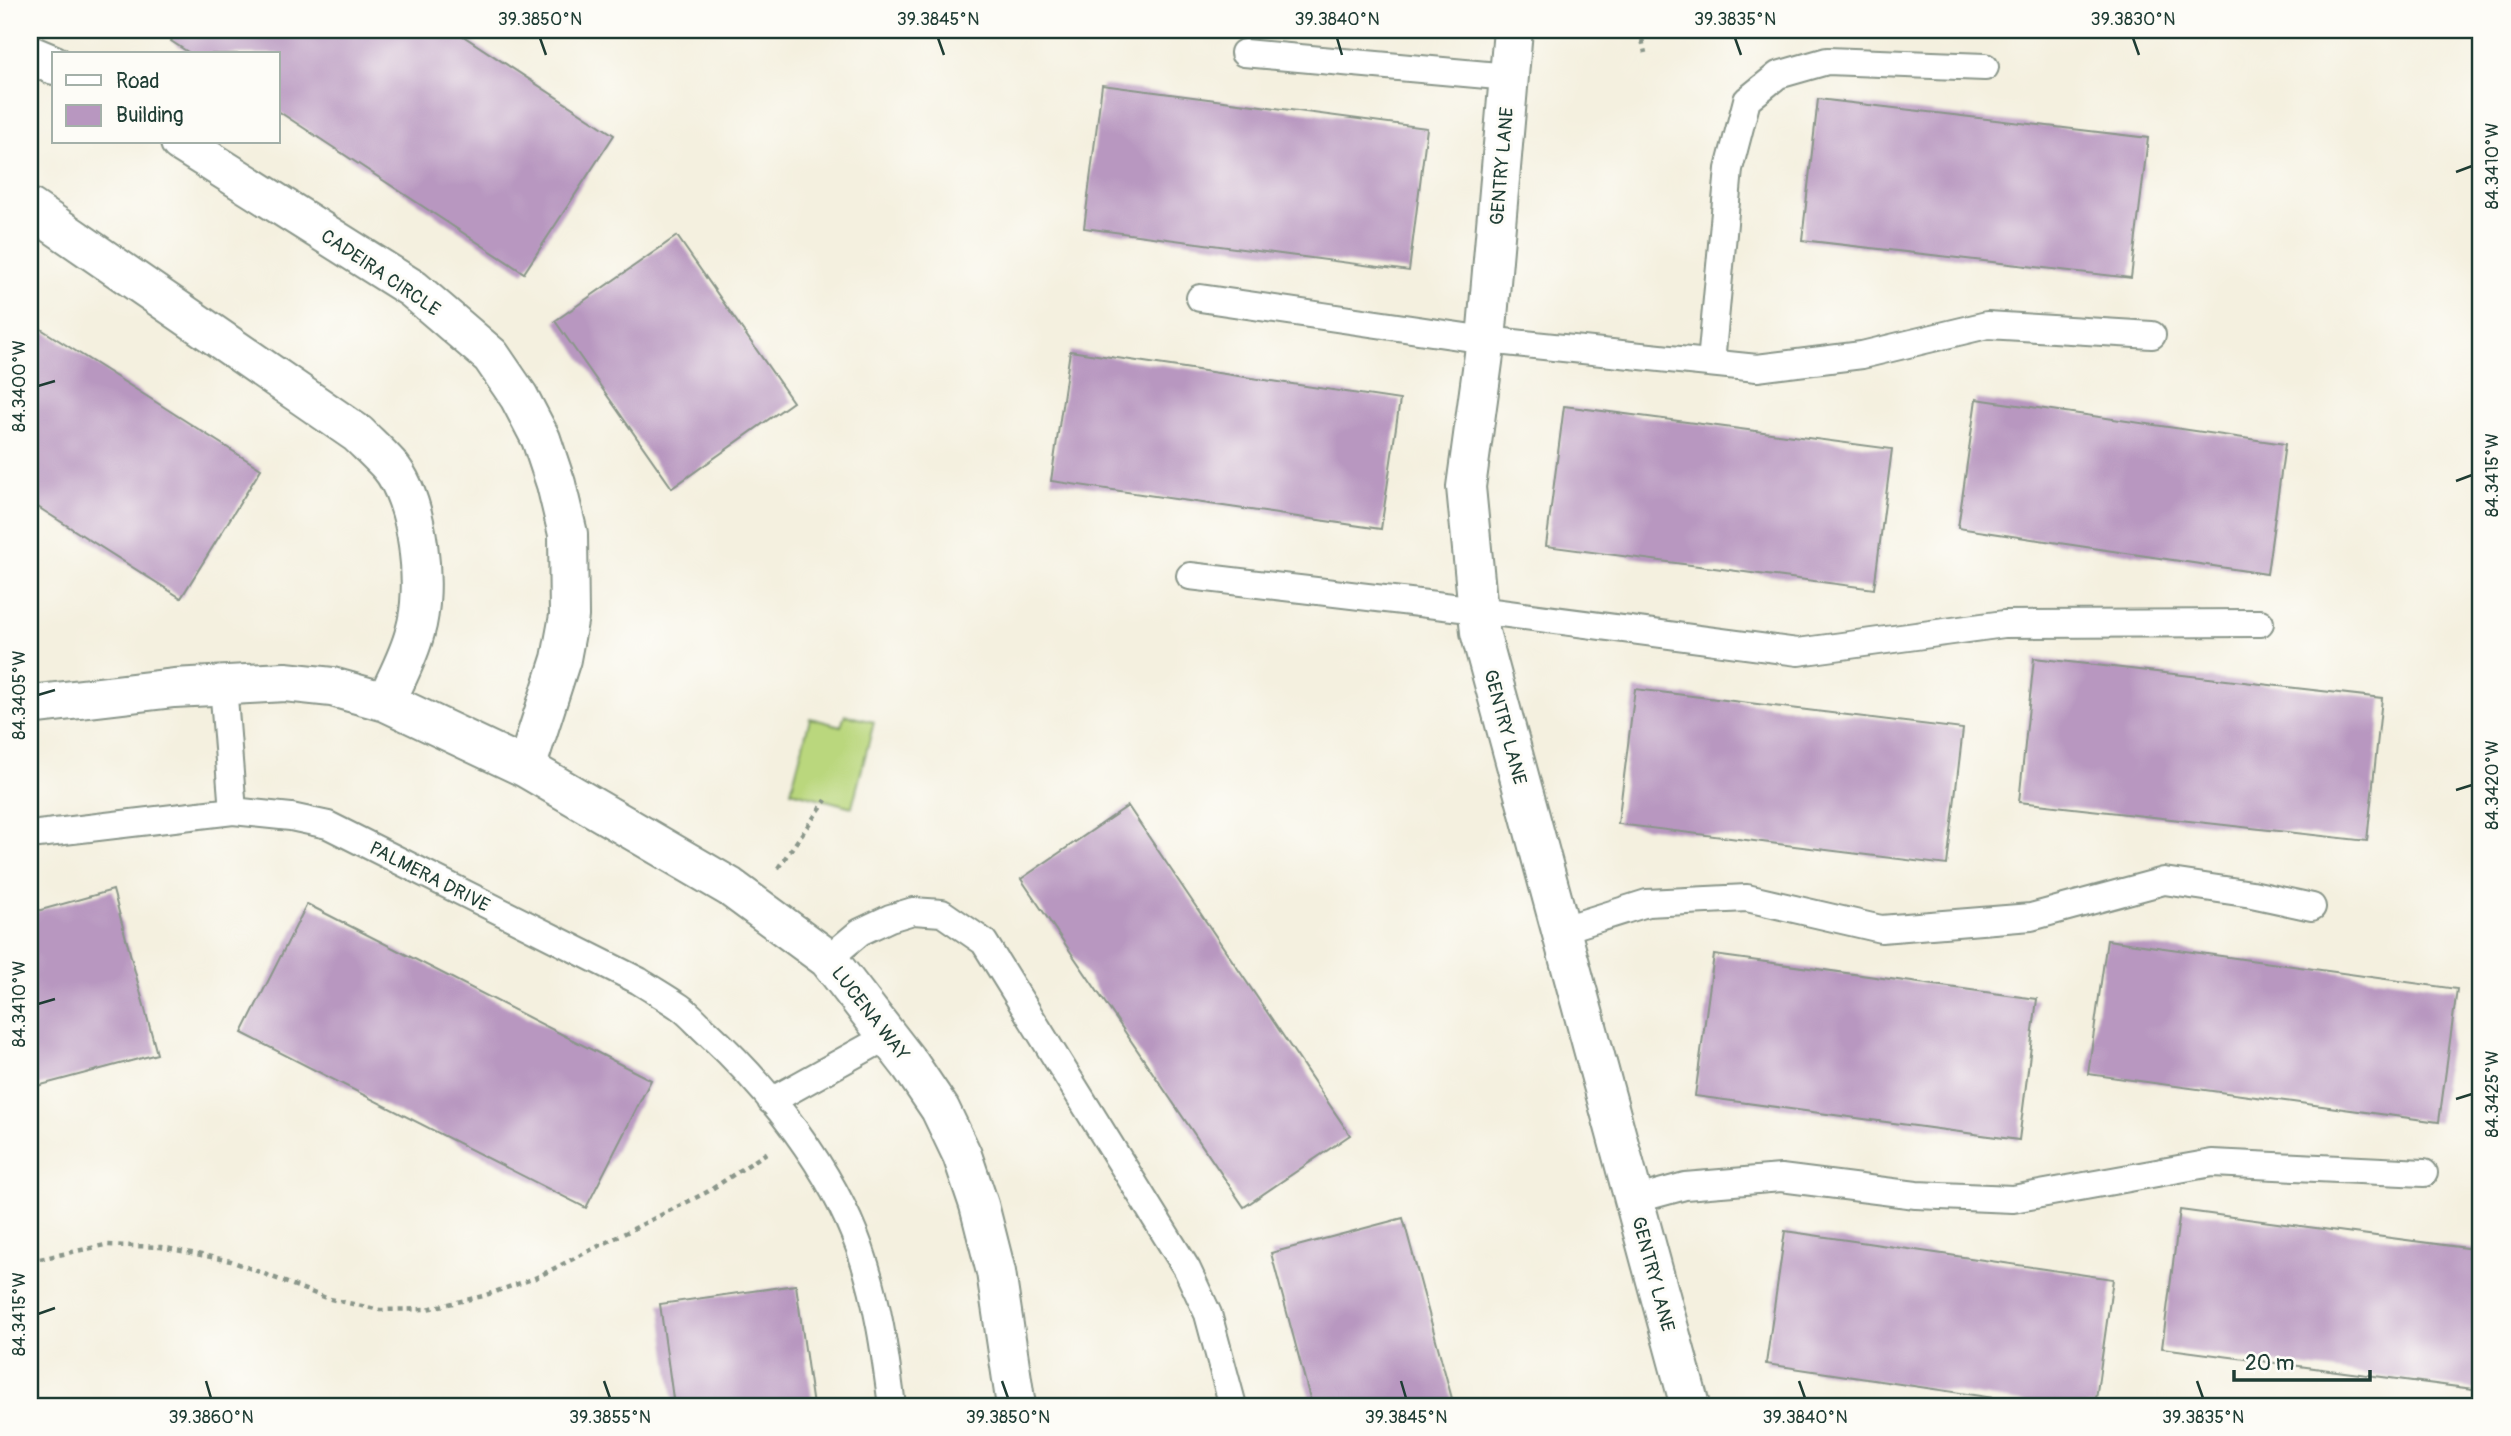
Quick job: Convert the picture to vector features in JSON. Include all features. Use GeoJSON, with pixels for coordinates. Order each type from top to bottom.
{"type":"FeatureCollection","features":[{"type":"Feature","properties":{"kind":"street","name":"GENTRY LANE"},"geometry":{"type":"LineString","coordinates":[[1513,30],[1486,340],[1466,487],[1480,632],[1690,1406]]}},
{"type":"Feature","properties":{"kind":"street"},"geometry":{"type":"LineString","coordinates":[[30,55],[52,64]]}},
{"type":"Feature","properties":{"kind":"street","name":"CADEIRA CIRCLE"},"geometry":{"type":"LineString","coordinates":[[183,144],[413,289],[491,356],[520,397],[541,439],[556,484],[568,534],[569,616],[561,659],[526,768]]}},
{"type":"Feature","properties":{"kind":"street"},"geometry":{"type":"LineString","coordinates":[[30,208],[358,434],[390,466],[410,505],[419,547],[421,589],[416,631],[386,702]]}},
{"type":"Feature","properties":{"kind":"street"},"geometry":{"type":"LineString","coordinates":[[30,705],[223,685],[285,682],[332,687],[386,702],[526,768]]}},
{"type":"Feature","properties":{"kind":"street","name":"LUCENA WAY"},"geometry":{"type":"LineString","coordinates":[[526,768],[730,887],[828,959],[888,1036],[940,1110],[979,1205],[996,1272],[1016,1406]]}},
{"type":"Feature","properties":{"kind":"lane"},"geometry":{"type":"LineString","coordinates":[[1244,53],[1508,77]]}},
{"type":"Feature","properties":{"kind":"lane"},"geometry":{"type":"LineString","coordinates":[[1712,363],[1729,169],[1747,100],[1779,75],[1827,61],[1985,67]]}},
{"type":"Feature","properties":{"kind":"lane"},"geometry":{"type":"LineString","coordinates":[[1200,298],[1486,340],[1757,368],[1861,355],[1987,325],[2152,335]]}},
{"type":"Feature","properties":{"kind":"lane"},"geometry":{"type":"LineString","coordinates":[[1191,576],[1798,652],[2004,624],[2260,623]]}},
{"type":"Feature","properties":{"kind":"lane"},"geometry":{"type":"LineString","coordinates":[[223,685],[233,811]]}},
{"type":"Feature","properties":{"kind":"lane","name":"PALMERA DRIVE"},"geometry":{"type":"LineString","coordinates":[[30,835],[233,811],[291,817],[328,825],[639,981],[681,1008],[733,1055],[797,1133],[834,1191],[860,1249],[882,1331],[892,1406]]}},
{"type":"Feature","properties":{"kind":"lane"},"geometry":{"type":"LineString","coordinates":[[1561,930],[1647,903],[1747,898],[1881,929],[2031,917],[2164,881],[2312,906]]}},
{"type":"Feature","properties":{"kind":"lane"},"geometry":{"type":"LineString","coordinates":[[828,959],[860,932],[913,911],[942,914],[984,942],[1187,1269],[1208,1314],[1233,1406]]}},
{"type":"Feature","properties":{"kind":"lane"},"geometry":{"type":"LineString","coordinates":[[771,1101],[888,1036]]}},
{"type":"Feature","properties":{"kind":"lane"},"geometry":{"type":"LineString","coordinates":[[1634,1200],[1685,1186],[1781,1178],[1916,1195],[2013,1199],[2212,1163],[2424,1173]]}},
{"type":"Feature","properties":{"kind":"path"},"geometry":{"type":"LineString","coordinates":[[1640,30],[1645,52]]}},
{"type":"Feature","properties":{"kind":"path"},"geometry":{"type":"LineString","coordinates":[[777,871],[826,800]]}},
{"type":"Feature","properties":{"kind":"path"},"geometry":{"type":"LineString","coordinates":[[30,1261],[106,1245],[161,1247],[232,1261],[326,1298],[380,1310],[427,1309],[483,1296],[535,1278],[707,1192],[777,1146]]}},
{"type":"Feature","properties":{"kind":"green space"},"geometry":{"type":"Polygon","coordinates":[[[845,715],[874,722],[852,807],[791,791],[810,718],[841,726],[845,715]]]}},
{"type":"Feature","properties":{"kind":"building"},"geometry":{"type":"Polygon","coordinates":[[[179,30],[454,30],[614,135],[524,273],[280,112],[280,52],[188,52],[171,41],[179,30]]]}},
{"type":"Feature","properties":{"kind":"building"},"geometry":{"type":"Polygon","coordinates":[[[1102,85],[1427,128],[1409,271],[1084,228],[1102,85]]]}},
{"type":"Feature","properties":{"kind":"building"},"geometry":{"type":"Polygon","coordinates":[[[1818,99],[2148,138],[2131,278],[1802,240],[1818,99]]]}},
{"type":"Feature","properties":{"kind":"building"},"geometry":{"type":"Polygon","coordinates":[[[677,236],[793,402],[672,488],[555,321],[677,236]]]}},
{"type":"Feature","properties":{"kind":"building"},"geometry":{"type":"Polygon","coordinates":[[[30,322],[261,469],[181,598],[30,502],[30,322]]]}},
{"type":"Feature","properties":{"kind":"building"},"geometry":{"type":"Polygon","coordinates":[[[1070,351],[1400,400],[1381,529],[1051,481],[1070,351]]]}},
{"type":"Feature","properties":{"kind":"building"},"geometry":{"type":"Polygon","coordinates":[[[1976,399],[2285,444],[2267,574],[1958,528],[1976,399]]]}},
{"type":"Feature","properties":{"kind":"building"},"geometry":{"type":"Polygon","coordinates":[[[1564,406],[1892,449],[1874,589],[1546,546],[1564,406]]]}},
{"type":"Feature","properties":{"kind":"building"},"geometry":{"type":"Polygon","coordinates":[[[2034,658],[2382,698],[2367,841],[2019,802],[2034,658]]]}},
{"type":"Feature","properties":{"kind":"building"},"geometry":{"type":"Polygon","coordinates":[[[1635,689],[1963,729],[1947,865],[1618,824],[1635,689]]]}},
{"type":"Feature","properties":{"kind":"building"},"geometry":{"type":"Polygon","coordinates":[[[1128,806],[1350,1135],[1244,1207],[1021,879],[1128,806]]]}},
{"type":"Feature","properties":{"kind":"building"},"geometry":{"type":"Polygon","coordinates":[[[113,890],[157,1054],[30,1088],[30,913],[113,890]]]}},
{"type":"Feature","properties":{"kind":"building"},"geometry":{"type":"Polygon","coordinates":[[[307,904],[651,1080],[586,1208],[242,1033],[307,904]]]}},
{"type":"Feature","properties":{"kind":"building"},"geometry":{"type":"Polygon","coordinates":[[[2107,940],[2457,989],[2439,1122],[2088,1074],[2107,940]]]}},
{"type":"Feature","properties":{"kind":"building"},"geometry":{"type":"Polygon","coordinates":[[[1714,955],[2037,999],[2019,1140],[1695,1096],[1714,955]]]}},
{"type":"Feature","properties":{"kind":"building"},"geometry":{"type":"Polygon","coordinates":[[[2180,1210],[2481,1250],[2481,1390],[2162,1348],[2180,1210]]]}},
{"type":"Feature","properties":{"kind":"building"},"geometry":{"type":"Polygon","coordinates":[[[1403,1218],[1454,1406],[1312,1406],[1271,1253],[1403,1218]]]}},
{"type":"Feature","properties":{"kind":"building"},"geometry":{"type":"Polygon","coordinates":[[[1785,1231],[2113,1279],[2095,1406],[2047,1406],[1766,1364],[1785,1231]]]}},
{"type":"Feature","properties":{"kind":"building"},"geometry":{"type":"Polygon","coordinates":[[[796,1285],[813,1406],[674,1406],[660,1304],[796,1285]]]}}]}
